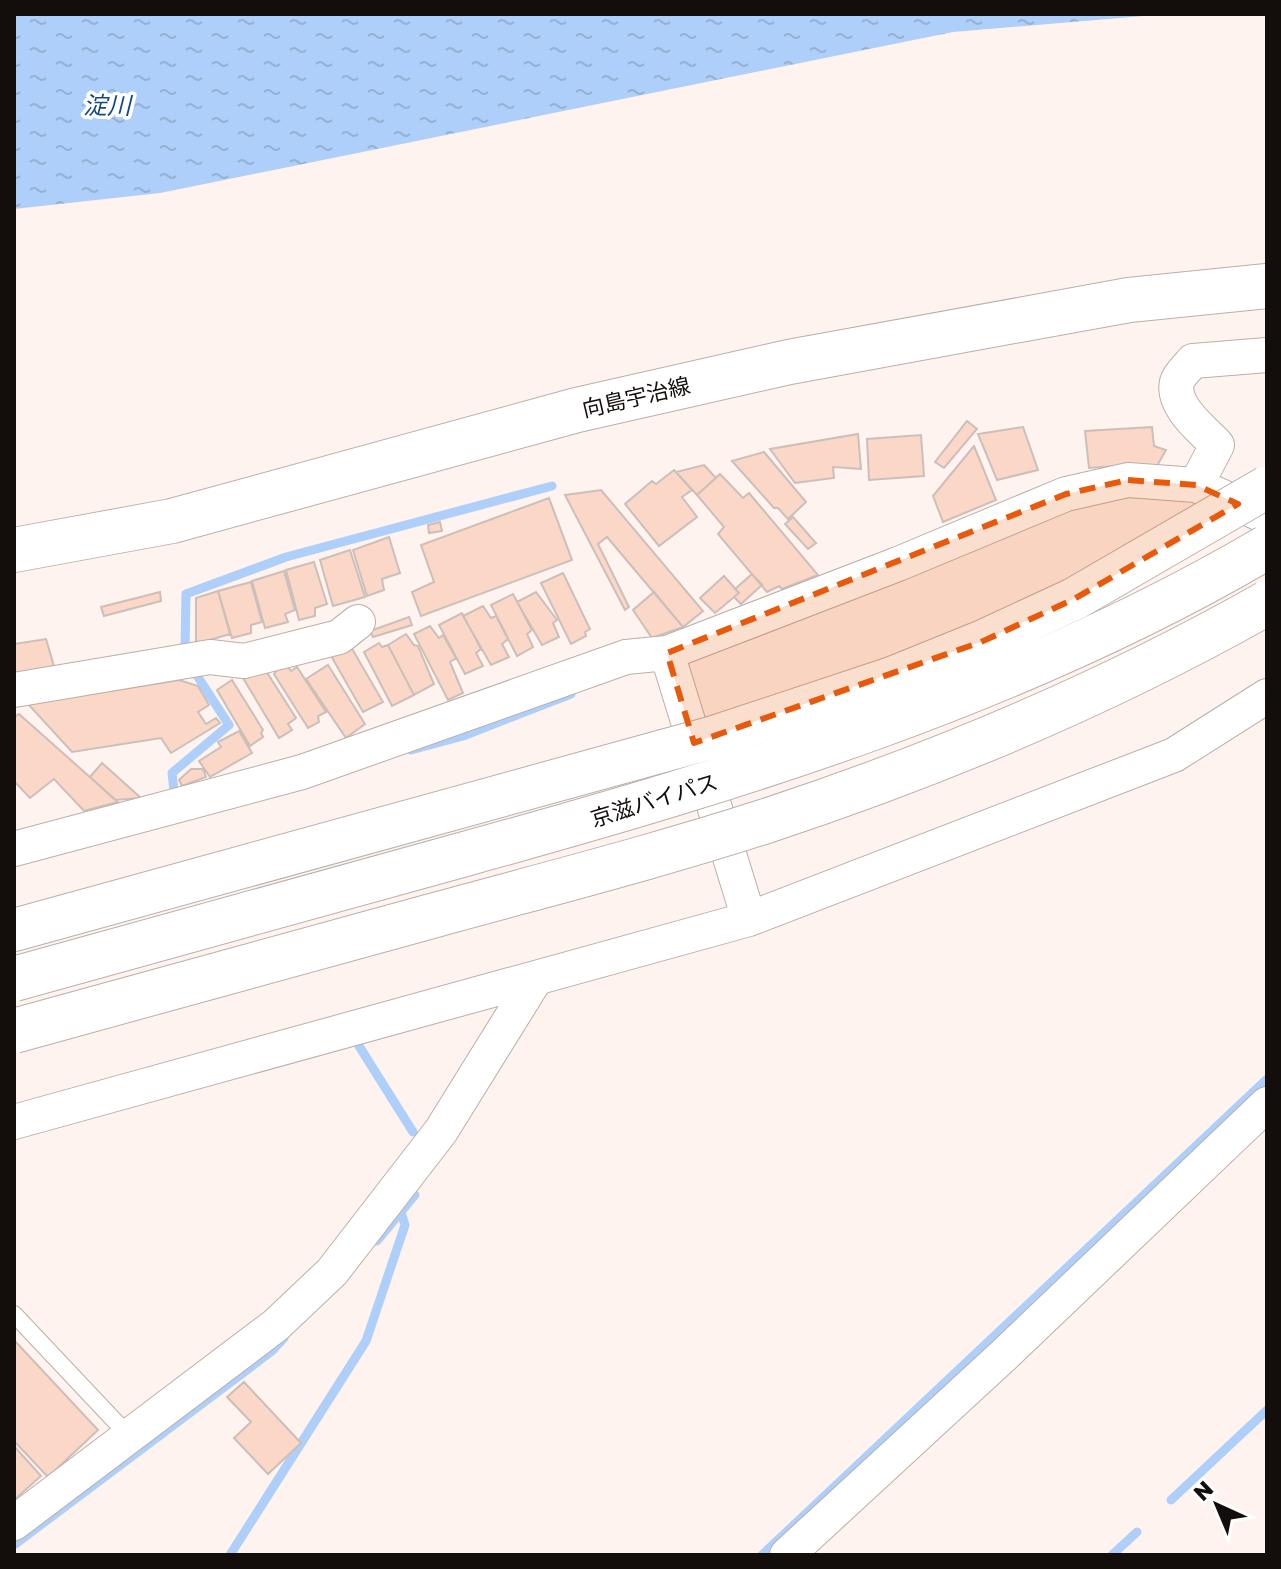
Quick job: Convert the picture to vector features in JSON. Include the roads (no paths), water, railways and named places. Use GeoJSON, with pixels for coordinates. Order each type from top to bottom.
{"type":"FeatureCollection","features":[{"type":"Feature","properties":{"kind":"main road","name":"向島宇治線"},"geometry":{"type":"LineString","coordinates":[[14,550],[172,521],[577,410],[789,362],[1129,300],[1267,286]]}},
{"type":"Feature","properties":{"kind":"main road","name":"京滋バイパス"},"geometry":{"type":"LineString","coordinates":[[14,979],[612,813],[748,772],[892,721],[1026,667],[1139,615],[1267,547]]}},
{"type":"Feature","properties":{"kind":"main road"},"geometry":{"type":"LineString","coordinates":[[14,1031],[643,858],[766,821],[910,770],[1011,729],[1170,655],[1267,603]]}},
{"type":"Feature","properties":{"kind":"street"},"geometry":{"type":"LineString","coordinates":[[1196,485],[1217,445],[1187,413],[1177,396],[1177,380],[1193,361],[1267,355]]}},
{"type":"Feature","properties":{"kind":"street"},"geometry":{"type":"LineString","coordinates":[[14,849],[302,772],[626,657],[667,653],[898,564],[1066,494],[1128,480],[1196,485],[1267,517]]}},
{"type":"Feature","properties":{"kind":"street"},"geometry":{"type":"LineString","coordinates":[[14,930],[714,737],[892,678],[981,642],[1074,599],[1267,487]]}},
{"type":"Feature","properties":{"kind":"street"},"geometry":{"type":"LineString","coordinates":[[14,690],[210,657],[244,661],[339,637],[358,622]]}},
{"type":"Feature","properties":{"kind":"street"},"geometry":{"type":"LineString","coordinates":[[667,653],[749,919]]}},
{"type":"Feature","properties":{"kind":"street"},"geometry":{"type":"LineString","coordinates":[[14,1122],[749,919],[1174,755],[1267,696]]}},
{"type":"Feature","properties":{"kind":"street"},"geometry":{"type":"LineString","coordinates":[[14,1523],[276,1325],[332,1272],[441,1131],[536,978]]}},
{"type":"Feature","properties":{"kind":"street"},"geometry":{"type":"LineString","coordinates":[[787,1555],[1004,1355],[1267,1104]]}},
{"type":"Feature","properties":{"kind":"lane"},"geometry":{"type":"LineString","coordinates":[[14,1314],[129,1436]]}},
{"type":"Feature","properties":{"kind":"water","name":"淀川"},"geometry":{"type":"Polygon","coordinates":[[[14,14],[1167,14],[953,32],[160,193],[14,209],[14,14]]]}},
{"type":"Feature","properties":{"kind":"waterway"},"geometry":{"type":"LineString","coordinates":[[185,649],[186,594],[286,557],[552,486]]}},
{"type":"Feature","properties":{"kind":"waterway"},"geometry":{"type":"LineString","coordinates":[[179,797],[174,791],[172,773],[229,725],[196,674]]}},
{"type":"Feature","properties":{"kind":"waterway"},"geometry":{"type":"LineString","coordinates":[[411,750],[463,736],[571,694]]}},
{"type":"Feature","properties":{"kind":"waterway"},"geometry":{"type":"LineString","coordinates":[[359,1046],[413,1132]]}},
{"type":"Feature","properties":{"kind":"waterway"},"geometry":{"type":"LineString","coordinates":[[762,1555],[1267,1079]]}},
{"type":"Feature","properties":{"kind":"waterway"},"geometry":{"type":"LineString","coordinates":[[377,1241],[415,1195]]}},
{"type":"Feature","properties":{"kind":"waterway"},"geometry":{"type":"LineString","coordinates":[[230,1555],[366,1341],[405,1225],[401,1212]]}},
{"type":"Feature","properties":{"kind":"waterway"},"geometry":{"type":"LineString","coordinates":[[14,1545],[272,1351],[284,1338]]}},
{"type":"Feature","properties":{"kind":"waterway"},"geometry":{"type":"LineString","coordinates":[[1171,1500],[1267,1410]]}},
{"type":"Feature","properties":{"kind":"waterway"},"geometry":{"type":"LineString","coordinates":[[1112,1555],[1137,1532]]}}]}
